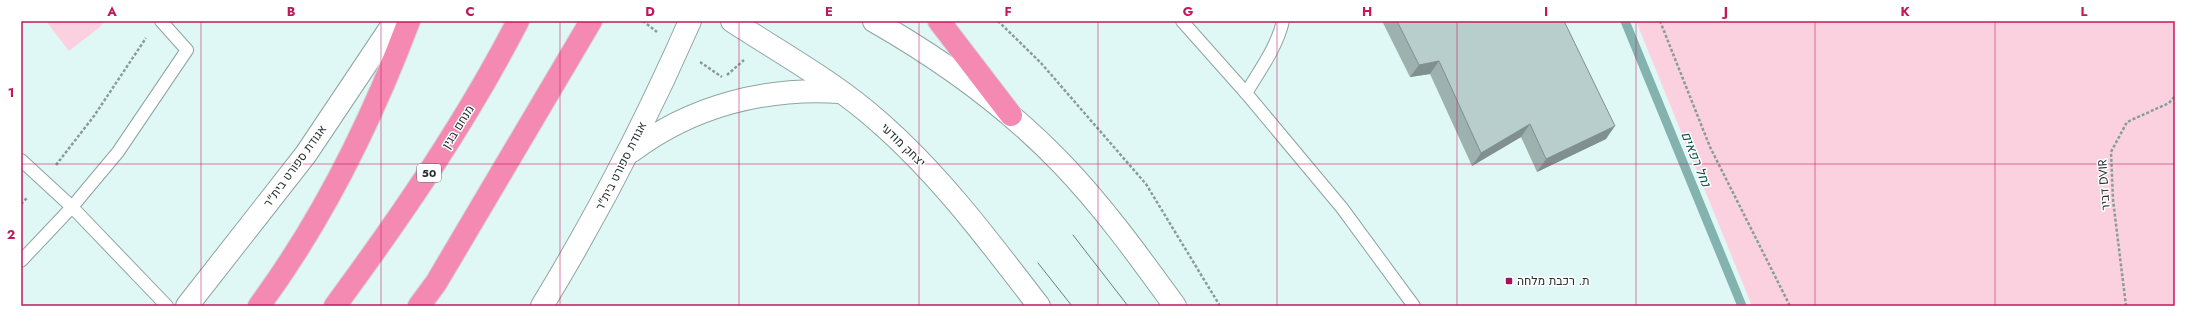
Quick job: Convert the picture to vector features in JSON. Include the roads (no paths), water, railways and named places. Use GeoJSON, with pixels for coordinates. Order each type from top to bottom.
{"type":"FeatureCollection","features":[{"type":"Feature","properties":{"kind":"highway"},"geometry":{"type":"LineString","coordinates":[[259,306],[285,271],[341,175],[384,86],[409,21]]}},
{"type":"Feature","properties":{"kind":"highway"},"geometry":{"type":"LineString","coordinates":[[419,306],[436,283],[591,21]]}},
{"type":"Feature","properties":{"kind":"highway"},"geometry":{"type":"LineString","coordinates":[[939,21],[1011,115]]}},
{"type":"Feature","properties":{"kind":"highway","name":"מנחם בגין"},"geometry":{"type":"LineString","coordinates":[[335,306],[415,195],[484,86],[515,27]]}},
{"type":"Feature","properties":{"kind":"main road","name":"אגודת ספורט בית\"ר"},"geometry":{"type":"LineString","coordinates":[[188,306],[306,154],[395,21]]}},
{"type":"Feature","properties":{"kind":"main road","name":"אגודת ספורט בית\"ר"},"geometry":{"type":"LineString","coordinates":[[542,306],[585,236],[628,154],[690,21]]}},
{"type":"Feature","properties":{"kind":"main road","name":"יצחק מודעי"},"geometry":{"type":"LineString","coordinates":[[732,21],[841,92],[877,120],[910,150],[939,180],[1039,306]]}},
{"type":"Feature","properties":{"kind":"main road"},"geometry":{"type":"LineString","coordinates":[[874,21],[914,43],[967,80],[1011,115],[1060,161],[1089,194],[1175,306]]}},
{"type":"Feature","properties":{"kind":"main road"},"geometry":{"type":"LineString","coordinates":[[628,154],[652,136],[672,124],[706,110],[758,96],[788,92],[841,92]]}},
{"type":"Feature","properties":{"kind":"lane"},"geometry":{"type":"LineString","coordinates":[[21,261],[72,207],[118,152],[187,50],[161,21]]}},
{"type":"Feature","properties":{"kind":"lane"},"geometry":{"type":"LineString","coordinates":[[1182,21],[1246,92],[1342,208],[1414,306]]}},
{"type":"Feature","properties":{"kind":"lane"},"geometry":{"type":"LineString","coordinates":[[1246,92],[1264,64],[1280,32],[1283,21]]}},
{"type":"Feature","properties":{"kind":"lane"},"geometry":{"type":"LineString","coordinates":[[21,160],[42,182],[72,207],[167,306]]}},
{"type":"Feature","properties":{"kind":"waterway","name":"נחל רפאים"},"geometry":{"type":"LineString","coordinates":[[1625,21],[1742,306]]}},
{"type":"Feature","properties":{"kind":"tram line"},"geometry":{"type":"LineString","coordinates":[[1073,235],[1128,306]]}},
{"type":"Feature","properties":{"kind":"tram line"},"geometry":{"type":"LineString","coordinates":[[1038,263],[1072,306]]}},
{"type":"Feature","properties":{"kind":"place","name":"ת. רכבת מלחה"},"geometry":{"type":"Point","coordinates":[1509,281]}}]}
